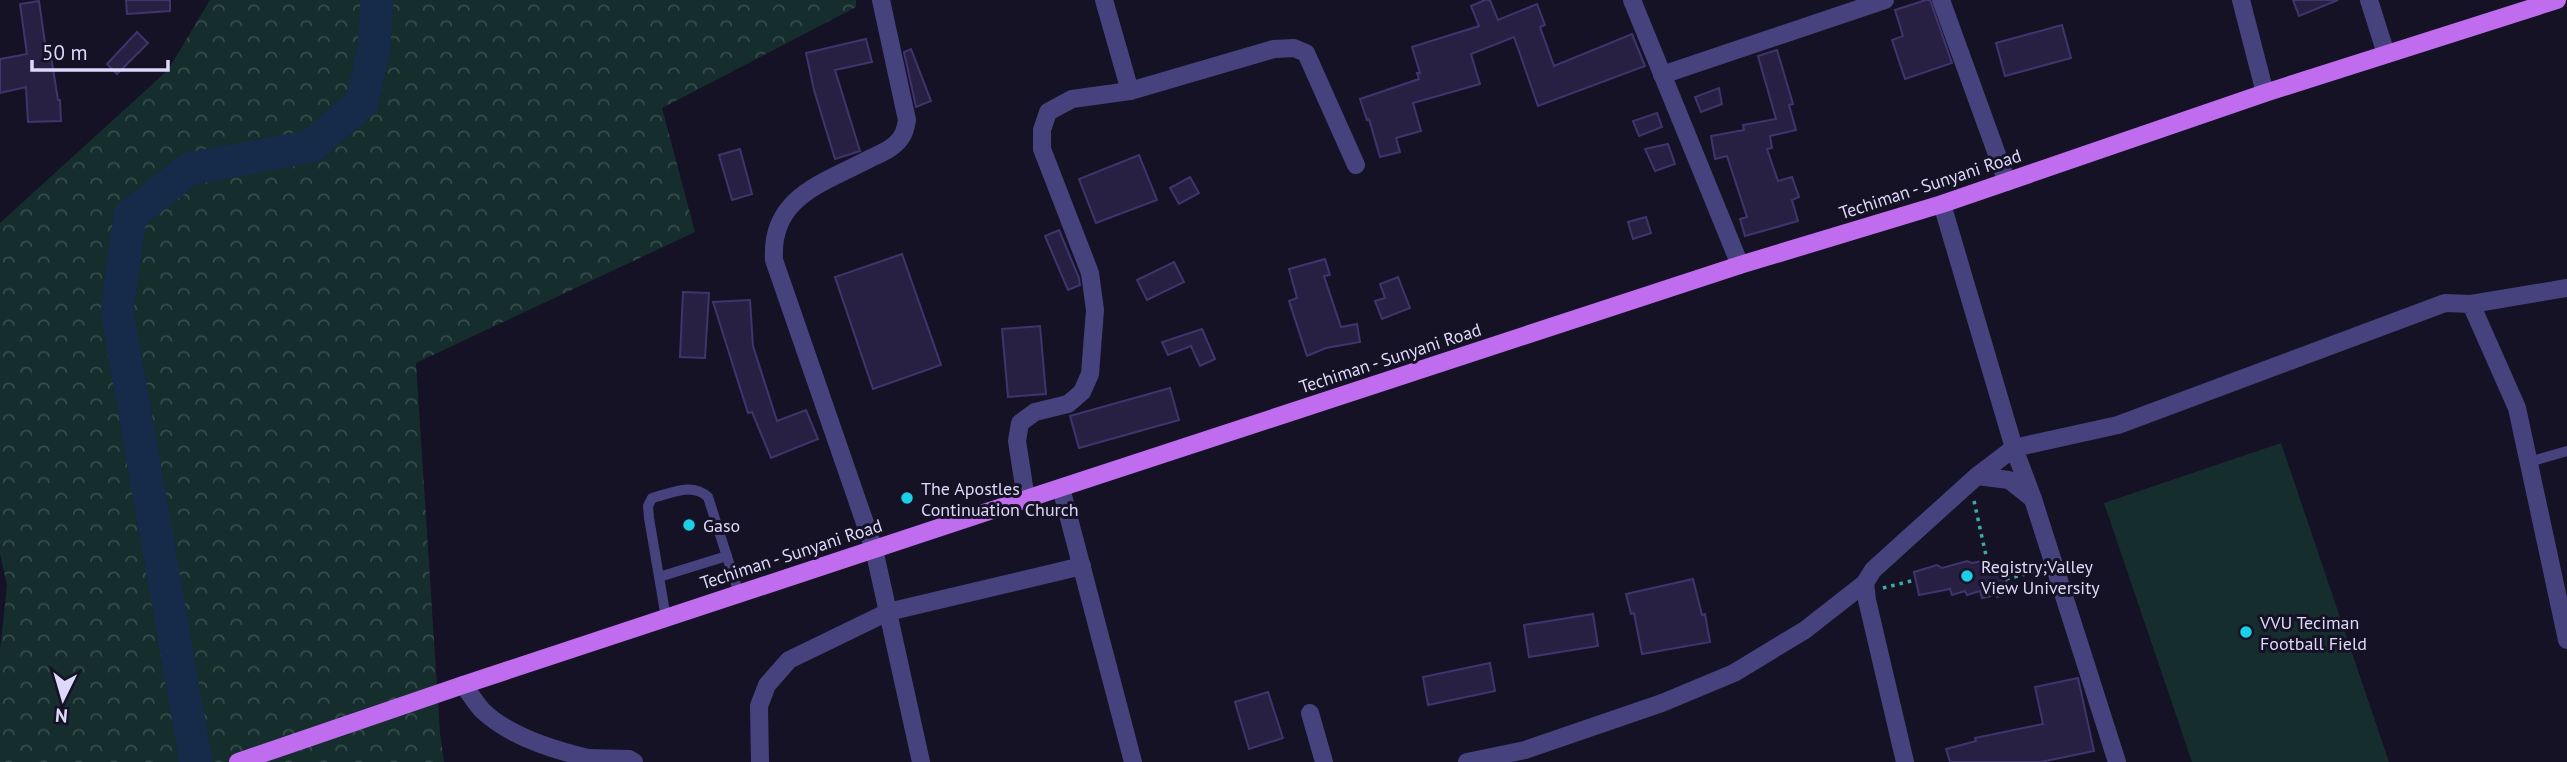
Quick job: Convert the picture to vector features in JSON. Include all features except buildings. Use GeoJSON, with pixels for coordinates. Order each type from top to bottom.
{"type":"FeatureCollection","features":[{"type":"Feature","properties":{"kind":"main road","name":"Techiman - Sunyani Road"},"geometry":{"type":"LineString","coordinates":[[245,759],[1740,265],[1942,204],[2531,4],[2557,0]]}},
{"type":"Feature","properties":{"kind":"street"},"geometry":{"type":"LineString","coordinates":[[881,0],[907,120],[903,136],[888,150],[799,195],[779,220],[773,241],[774,260],[874,549],[921,762]]}},
{"type":"Feature","properties":{"kind":"street"},"geometry":{"type":"LineString","coordinates":[[1104,0],[1130,91]]}},
{"type":"Feature","properties":{"kind":"street"},"geometry":{"type":"LineString","coordinates":[[1632,0],[1740,265]]}},
{"type":"Feature","properties":{"kind":"street"},"geometry":{"type":"LineString","coordinates":[[1662,75],[1885,0]]}},
{"type":"Feature","properties":{"kind":"street"},"geometry":{"type":"LineString","coordinates":[[1941,0],[2007,182]]}},
{"type":"Feature","properties":{"kind":"street"},"geometry":{"type":"LineString","coordinates":[[2241,0],[2264,93]]}},
{"type":"Feature","properties":{"kind":"street"},"geometry":{"type":"LineString","coordinates":[[2369,0],[2386,54]]}},
{"type":"Feature","properties":{"kind":"street"},"geometry":{"type":"LineString","coordinates":[[1026,499],[1017,440],[1020,423],[1035,412],[1068,404],[1082,392],[1090,374],[1094,310],[1090,273],[1042,149],[1042,130],[1048,112],[1072,99],[1130,91],[1274,49],[1294,48],[1306,53],[1356,165]]}},
{"type":"Feature","properties":{"kind":"street"},"geometry":{"type":"LineString","coordinates":[[1942,204],[2014,448],[2055,566],[2117,762]]}},
{"type":"Feature","properties":{"kind":"street"},"geometry":{"type":"LineString","coordinates":[[1467,762],[1525,750],[1662,703],[1734,673],[1805,630],[1865,583],[1873,570],[1973,480],[2014,448],[2118,425],[2445,303],[2471,304],[2567,288]]}},
{"type":"Feature","properties":{"kind":"street"},"geometry":{"type":"LineString","coordinates":[[2471,304],[2517,408],[2567,640]]}},
{"type":"Feature","properties":{"kind":"street"},"geometry":{"type":"LineString","coordinates":[[1973,480],[2009,480],[2033,499]]}},
{"type":"Feature","properties":{"kind":"street"},"geometry":{"type":"LineString","coordinates":[[1060,488],[1133,762]]}},
{"type":"Feature","properties":{"kind":"street"},"geometry":{"type":"LineString","coordinates":[[760,762],[759,706],[767,685],[789,660],[888,612],[1082,566]]}},
{"type":"Feature","properties":{"kind":"street"},"geometry":{"type":"LineString","coordinates":[[1865,583],[1905,762]]}},
{"type":"Feature","properties":{"kind":"street"},"geometry":{"type":"LineString","coordinates":[[463,685],[484,712],[552,750],[589,760],[629,759],[634,762]]}},
{"type":"Feature","properties":{"kind":"street"},"geometry":{"type":"LineString","coordinates":[[1310,713],[1324,762]]}},
{"type":"Feature","properties":{"kind":"lane"},"geometry":{"type":"LineString","coordinates":[[2529,462],[2567,451]]}},
{"type":"Feature","properties":{"kind":"lane"},"geometry":{"type":"LineString","coordinates":[[666,618],[648,506],[653,498],[690,488],[701,490],[708,497],[739,594]]}},
{"type":"Feature","properties":{"kind":"lane"},"geometry":{"type":"LineString","coordinates":[[659,577],[727,556]]}},
{"type":"Feature","properties":{"kind":"path"},"geometry":{"type":"LineString","coordinates":[[1973,480],[1987,560]]}},
{"type":"Feature","properties":{"kind":"path"},"geometry":{"type":"LineString","coordinates":[[2006,579],[2055,566]]}},
{"type":"Feature","properties":{"kind":"path"},"geometry":{"type":"LineString","coordinates":[[1865,583],[1877,589],[1915,580]]}},
{"type":"Feature","properties":{"kind":"green space"},"geometry":{"type":"Polygon","coordinates":[[[210,0],[856,0],[856,7],[662,108],[695,232],[416,363],[444,762],[0,762],[0,651],[7,586],[0,553],[0,223],[168,70],[210,0]]]}},
{"type":"Feature","properties":{"kind":"green space","name":"VVU Teciman Football Field"},"geometry":{"type":"Polygon","coordinates":[[[2281,443],[2389,762],[2192,762],[2104,503],[2281,443]]]}},
{"type":"Feature","properties":{"kind":"waterway"},"geometry":{"type":"LineString","coordinates":[[196,762],[117,311],[130,216],[189,169],[312,146],[362,102],[374,49],[377,0]]}},
{"type":"Feature","properties":{"kind":"place","name":"The Apostles Continuation Church"},"geometry":{"type":"Point","coordinates":[907,498]}},
{"type":"Feature","properties":{"kind":"place","name":"Gaso"},"geometry":{"type":"Point","coordinates":[689,525]}},
{"type":"Feature","properties":{"kind":"place","name":"Registry;Valley View University"},"geometry":{"type":"Point","coordinates":[1967,576]}},
{"type":"Feature","properties":{"kind":"place","name":"VVU Teciman Football Field"},"geometry":{"type":"Point","coordinates":[2246,632]}}]}
